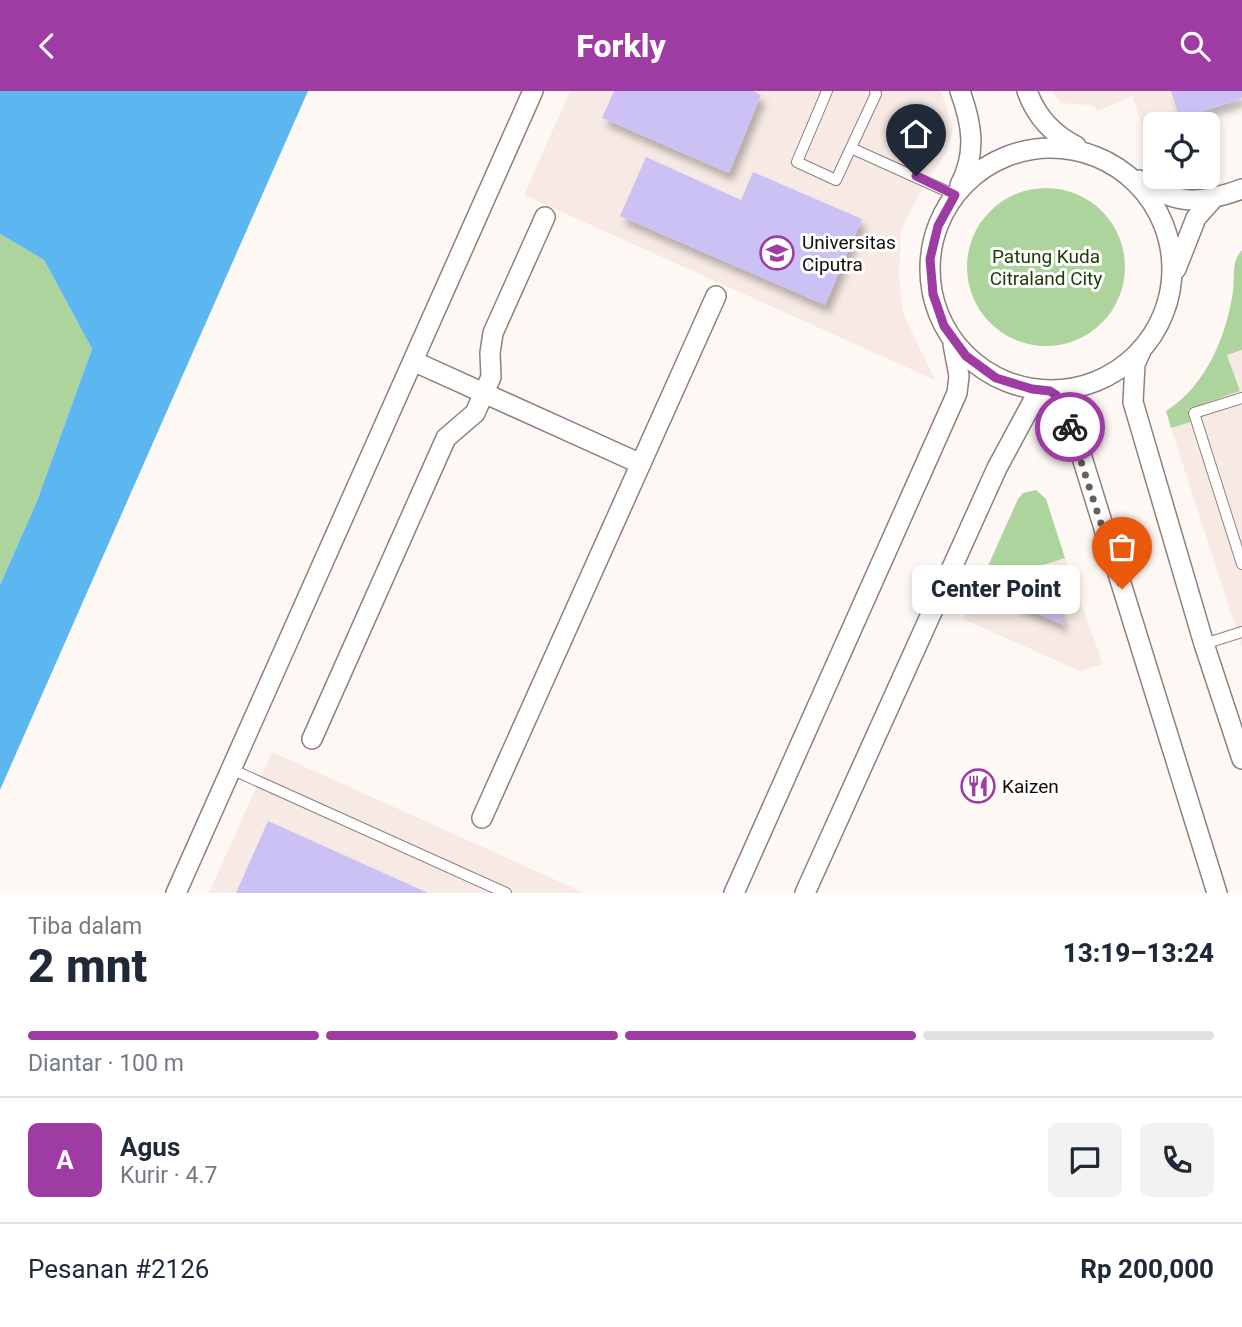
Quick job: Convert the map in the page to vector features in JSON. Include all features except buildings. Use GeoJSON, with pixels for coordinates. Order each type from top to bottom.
{"type":"FeatureCollection","features":[{"type":"Feature","properties":{"kind":"street"},"geometry":{"type":"LineString","coordinates":[[176,893],[533,91]]}},
{"type":"Feature","properties":{"kind":"street"},"geometry":{"type":"LineString","coordinates":[[734,893],[957,393],[959,376],[956,349],[944,326],[933,294],[930,259],[938,226],[966,174],[973,138],[970,118],[960,91]]}},
{"type":"Feature","properties":{"kind":"street"},"geometry":{"type":"LineString","coordinates":[[1027,91],[1040,118],[1053,132],[1121,168],[1146,185],[1192,201],[1212,200],[1242,189]]}},
{"type":"Feature","properties":{"kind":"street"},"geometry":{"type":"LineString","coordinates":[[955,195],[979,170],[1000,158],[1023,150],[1057,147],[1090,153]]}},
{"type":"Feature","properties":{"kind":"street"},"geometry":{"type":"LineString","coordinates":[[1121,168],[1146,192],[1163,221],[1172,254],[1171,289]]}},
{"type":"Feature","properties":{"kind":"street"},"geometry":{"type":"LineString","coordinates":[[1212,200],[1196,218],[1188,235],[1177,261],[1161,322],[1141,350],[1135,364],[1133,402],[1204,644],[1242,759]]}},
{"type":"Feature","properties":{"kind":"street"},"geometry":{"type":"LineString","coordinates":[[312,739],[446,438],[475,413],[484,393],[491,377],[493,333],[545,217]]}},
{"type":"Feature","properties":{"kind":"street"},"geometry":{"type":"LineString","coordinates":[[482,818],[716,296]]}},
{"type":"Feature","properties":{"kind":"street"},"geometry":{"type":"LineString","coordinates":[[944,326],[966,356],[996,378],[1032,389],[1072,389],[1094,383],[1115,373],[1141,350]]}},
{"type":"Feature","properties":{"kind":"street"},"geometry":{"type":"LineString","coordinates":[[413,361],[641,464]]}},
{"type":"Feature","properties":{"kind":"street"},"geometry":{"type":"LineString","coordinates":[[805,893],[997,468],[1032,404],[1039,395],[1050,391]]}},
{"type":"Feature","properties":{"kind":"street"},"geometry":{"type":"LineString","coordinates":[[1050,391],[1060,401],[1080,451],[1217,893]]}},
{"type":"Feature","properties":{"kind":"lane"},"geometry":{"type":"LineString","coordinates":[[827,91],[797,162],[836,180],[876,94],[875,91]]}},
{"type":"Feature","properties":{"kind":"lane"},"geometry":{"type":"LineString","coordinates":[[851,148],[955,195]]}},
{"type":"Feature","properties":{"kind":"lane"},"geometry":{"type":"LineString","coordinates":[[1242,398],[1194,413],[1242,564]]}},
{"type":"Feature","properties":{"kind":"lane"},"geometry":{"type":"LineString","coordinates":[[1204,644],[1242,632]]}},
{"type":"Feature","properties":{"kind":"lane"},"geometry":{"type":"LineString","coordinates":[[231,769],[506,893]]}},
{"type":"Feature","properties":{"kind":"shaded area","name":"Universitas Ciputra"},"geometry":{"type":"Polygon","coordinates":[[[570,91],[941,91],[953,127],[948,150],[925,184],[901,230],[899,276],[903,313],[935,380],[524,195],[570,91]]]}},
{"type":"Feature","properties":{"kind":"shaded area"},"geometry":{"type":"Polygon","coordinates":[[[1052,91],[1242,91],[1242,98],[1199,112],[1143,112],[1143,127],[1132,96],[1098,111],[1091,105],[1060,103],[1052,91]]]}},
{"type":"Feature","properties":{"kind":"shaded area"},"geometry":{"type":"Polygon","coordinates":[[[1242,350],[1242,647],[1171,428],[1191,422],[1187,409],[1240,391],[1227,355],[1242,350]]]}},
{"type":"Feature","properties":{"kind":"shaded area"},"geometry":{"type":"Polygon","coordinates":[[[1065,558],[1103,664],[1080,671],[963,619],[979,586],[1065,558]]]}},
{"type":"Feature","properties":{"kind":"shaded area"},"geometry":{"type":"Polygon","coordinates":[[[272,752],[547,876],[584,893],[209,893],[272,752]]]}},
{"type":"Feature","properties":{"kind":"green space","name":"Patung Kuda Citraland City"},"geometry":{"type":"Polygon","coordinates":[[[1046,188],[1076,194],[1102,211],[1119,237],[1125,267],[1119,297],[1102,323],[1076,340],[1046,346],[1016,340],[990,323],[973,297],[967,267],[973,237],[990,211],[1016,194],[1046,188]]]}},
{"type":"Feature","properties":{"kind":"green space"},"geometry":{"type":"Polygon","coordinates":[[[0,234],[44,260],[92,349],[37,501],[0,585],[0,234]]]}},
{"type":"Feature","properties":{"kind":"green space"},"geometry":{"type":"Polygon","coordinates":[[[1242,250],[1242,350],[1227,355],[1240,391],[1188,409],[1191,422],[1171,428],[1166,411],[1192,388],[1203,374],[1220,342],[1230,308],[1235,264],[1242,250]]]}},
{"type":"Feature","properties":{"kind":"green space"},"geometry":{"type":"Polygon","coordinates":[[[1036,490],[1046,499],[1065,558],[979,586],[1018,499],[1023,493],[1036,490]]]}},
{"type":"Feature","properties":{"kind":"water"},"geometry":{"type":"Polygon","coordinates":[[[0,91],[308,91],[0,790],[0,585],[37,501],[92,349],[44,260],[0,234],[0,91]]]}},
{"type":"Feature","properties":{"kind":"way so far"},"geometry":{"type":"LineString","coordinates":[[1070,427],[1080,451],[1122,589]]}},
{"type":"Feature","properties":{"kind":"place","name":"Universitas Ciputra"},"geometry":{"type":"Point","coordinates":[777,253]}},
{"type":"Feature","properties":{"kind":"place","name":"Center Point"},"geometry":{"type":"Point","coordinates":[1122,589]}},
{"type":"Feature","properties":{"kind":"place","name":"Kaizen"},"geometry":{"type":"Point","coordinates":[978,786]}},
{"type":"Feature","properties":{"kind":"route"},"geometry":{"type":"LineString","coordinates":[[916,176],[955,195],[938,226],[930,259],[933,294],[944,326],[966,356],[996,378],[1032,389],[1050,391],[1056,395],[1070,427]]}}]}
